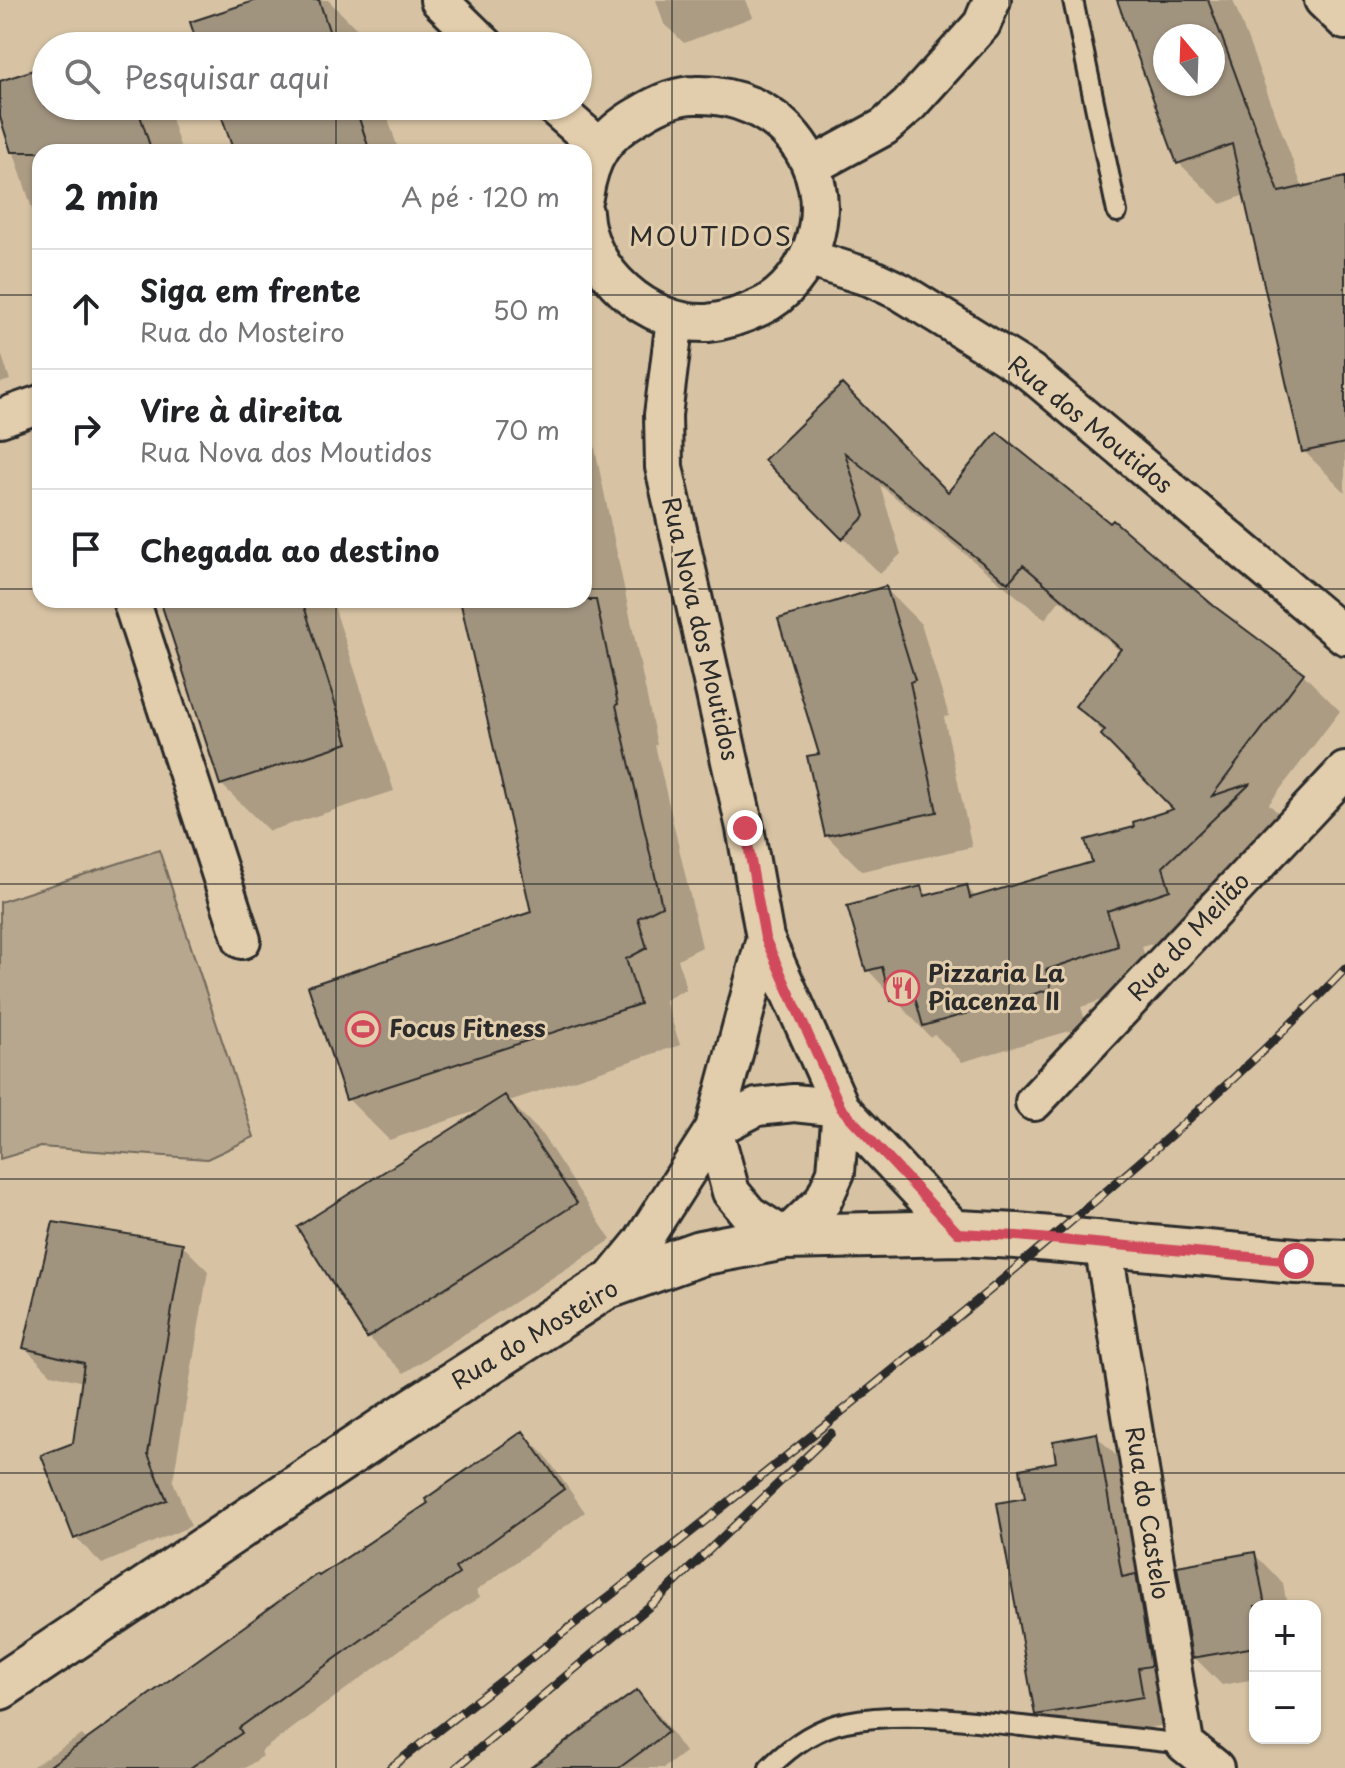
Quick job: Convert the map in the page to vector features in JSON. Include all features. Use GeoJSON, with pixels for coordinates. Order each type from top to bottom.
{"type":"FeatureCollection","features":[{"type":"Feature","properties":{"kind":"main road","name":"Rua do Mosteiro"},"geometry":{"type":"LineString","coordinates":[[0,1687],[400,1419],[605,1287],[700,1253],[785,1237],[958,1233],[1345,1263]]}},
{"type":"Feature","properties":{"kind":"street"},"geometry":{"type":"LineString","coordinates":[[439,0],[472,32]]}},
{"type":"Feature","properties":{"kind":"street"},"geometry":{"type":"LineString","coordinates":[[812,166],[884,127],[908,106],[982,24],[992,0]]}},
{"type":"Feature","properties":{"kind":"street"},"geometry":{"type":"LineString","coordinates":[[1323,0],[1345,21]]}},
{"type":"Feature","properties":{"kind":"street"},"geometry":{"type":"LineString","coordinates":[[592,165],[600,147],[626,123],[657,104],[693,95],[730,97],[764,111],[792,134],[812,166],[819,197],[818,220],[808,258],[790,284],[766,305],[737,318],[706,323],[675,319],[647,308],[600,263],[592,245]]}},
{"type":"Feature","properties":{"kind":"street"},"geometry":{"type":"LineString","coordinates":[[569,120],[600,147]]}},
{"type":"Feature","properties":{"kind":"street","name":"Rua dos Moutidos"},"geometry":{"type":"LineString","coordinates":[[808,258],[871,278],[901,292],[1030,372],[1345,636]]}},
{"type":"Feature","properties":{"kind":"street","name":"Rua Nova dos Moutidos"},"geometry":{"type":"LineString","coordinates":[[675,319],[663,415],[664,467],[745,828],[765,938],[841,1108],[958,1233]]}},
{"type":"Feature","properties":{"kind":"street"},"geometry":{"type":"LineString","coordinates":[[0,418],[32,407]]}},
{"type":"Feature","properties":{"kind":"street"},"geometry":{"type":"LineString","coordinates":[[134,608],[242,940]]}},
{"type":"Feature","properties":{"kind":"street","name":"Rua do Meilão"},"geometry":{"type":"LineString","coordinates":[[1034,1102],[1345,771]]}},
{"type":"Feature","properties":{"kind":"street","name":"Rua Nova dos Moutidos"},"geometry":{"type":"LineString","coordinates":[[605,1287],[642,1242],[714,1129],[765,938]]}},
{"type":"Feature","properties":{"kind":"street"},"geometry":{"type":"LineString","coordinates":[[785,1237],[749,1214],[731,1192],[714,1129],[757,1107],[794,1103],[841,1108]]}},
{"type":"Feature","properties":{"kind":"street","name":"Rua Nova dos Moutidos"},"geometry":{"type":"LineString","coordinates":[[785,1237],[823,1201],[836,1172],[841,1108]]}},
{"type":"Feature","properties":{"kind":"street","name":"Rua do Castelo"},"geometry":{"type":"LineString","coordinates":[[1103,1244],[1185,1744]]}},
{"type":"Feature","properties":{"kind":"street"},"geometry":{"type":"LineString","coordinates":[[1185,1744],[1215,1768]]}},
{"type":"Feature","properties":{"kind":"lane"},"geometry":{"type":"LineString","coordinates":[[1073,0],[1117,212]]}},
{"type":"Feature","properties":{"kind":"lane"},"geometry":{"type":"LineString","coordinates":[[769,1768],[783,1754],[815,1733],[844,1722],[890,1717],[943,1717],[1185,1744]]}},
{"type":"Feature","properties":{"kind":"shaded area"},"geometry":{"type":"Polygon","coordinates":[[[159,850],[254,1137],[207,1159],[40,1147],[0,1159],[0,902],[159,850]]]}},
{"type":"Feature","properties":{"kind":"building"},"geometry":{"type":"Polygon","coordinates":[[[257,0],[319,0],[329,32],[193,32],[190,22],[257,0]]]}},
{"type":"Feature","properties":{"kind":"building"},"geometry":{"type":"Polygon","coordinates":[[[1117,0],[1208,0],[1217,24],[1153,24],[1153,96],[1225,96],[1225,46],[1279,192],[1345,177],[1345,443],[1302,452],[1232,144],[1177,164],[1117,0]]]}},
{"type":"Feature","properties":{"kind":"building"},"geometry":{"type":"Polygon","coordinates":[[[32,71],[32,120],[142,120],[149,144],[32,144],[32,152],[11,152],[0,117],[0,81],[32,71]]]}},
{"type":"Feature","properties":{"kind":"building"},"geometry":{"type":"Polygon","coordinates":[[[223,120],[360,120],[367,144],[231,144],[223,120]]]}},
{"type":"Feature","properties":{"kind":"building"},"geometry":{"type":"Polygon","coordinates":[[[842,384],[948,492],[997,432],[1110,523],[1113,520],[1214,606],[1304,673],[1212,796],[1251,783],[1163,867],[1170,890],[1107,911],[1118,946],[1046,970],[1051,989],[923,1026],[914,994],[891,1001],[882,967],[866,971],[847,906],[921,886],[924,896],[967,885],[970,898],[1092,862],[1085,840],[1134,827],[1133,822],[1173,809],[1101,735],[1105,730],[1075,706],[1121,649],[1023,565],[1008,583],[845,453],[865,516],[842,539],[764,460],[842,384]]]}},
{"type":"Feature","properties":{"kind":"building"},"geometry":{"type":"Polygon","coordinates":[[[886,586],[915,680],[910,682],[937,812],[825,836],[807,756],[819,754],[778,619],[886,586]]]}},
{"type":"Feature","properties":{"kind":"building"},"geometry":{"type":"Polygon","coordinates":[[[592,600],[596,600],[616,705],[662,906],[638,918],[647,948],[626,959],[640,1004],[346,1100],[308,986],[531,912],[462,608],[592,608],[592,600]]]}},
{"type":"Feature","properties":{"kind":"building"},"geometry":{"type":"Polygon","coordinates":[[[163,608],[305,608],[348,743],[220,785],[163,608]]]}},
{"type":"Feature","properties":{"kind":"building"},"geometry":{"type":"Polygon","coordinates":[[[505,1095],[577,1203],[367,1338],[297,1227],[505,1095]]]}},
{"type":"Feature","properties":{"kind":"building"},"geometry":{"type":"Polygon","coordinates":[[[53,1222],[183,1243],[148,1454],[167,1500],[74,1539],[41,1455],[73,1443],[84,1363],[23,1348],[53,1222]]]}},
{"type":"Feature","properties":{"kind":"building"},"geometry":{"type":"Polygon","coordinates":[[[523,1431],[564,1489],[455,1568],[459,1574],[239,1728],[242,1733],[190,1768],[47,1768],[317,1574],[319,1576],[428,1503],[425,1499],[523,1431]]]}},
{"type":"Feature","properties":{"kind":"building"},"geometry":{"type":"Polygon","coordinates":[[[1097,1433],[1122,1577],[1136,1574],[1151,1666],[1138,1668],[1143,1697],[1035,1715],[997,1503],[1025,1498],[1020,1469],[1056,1462],[1053,1441],[1097,1433]]]}},
{"type":"Feature","properties":{"kind":"building"},"geometry":{"type":"Polygon","coordinates":[[[1255,1552],[1264,1600],[1249,1600],[1249,1648],[1192,1658],[1177,1566],[1255,1552]]]}},
{"type":"Feature","properties":{"kind":"building"},"geometry":{"type":"Polygon","coordinates":[[[637,1690],[668,1732],[619,1768],[530,1768],[637,1690]]]}},
{"type":"Feature","properties":{"kind":"railway"},"geometry":{"type":"LineString","coordinates":[[390,1768],[775,1465],[1002,1280],[1221,1090],[1345,969]]}},
{"type":"Feature","properties":{"kind":"railway"},"geometry":{"type":"LineString","coordinates":[[456,1768],[657,1600],[831,1433]]}},
{"type":"Feature","properties":{"kind":"place","name":"Pizzaria La Piacenza II"},"geometry":{"type":"Point","coordinates":[902,988]}},
{"type":"Feature","properties":{"kind":"place","name":"Focus Fitness"},"geometry":{"type":"Point","coordinates":[363,1029]}},
{"type":"Feature","properties":{"kind":"district","name":"MOUTIDOS"},"geometry":{"type":"Point","coordinates":[711,237]}},
{"type":"Feature","properties":{"kind":"route"},"geometry":{"type":"LineString","coordinates":[[745,828],[765,938],[841,1108],[958,1233],[1296,1261]]}}]}
